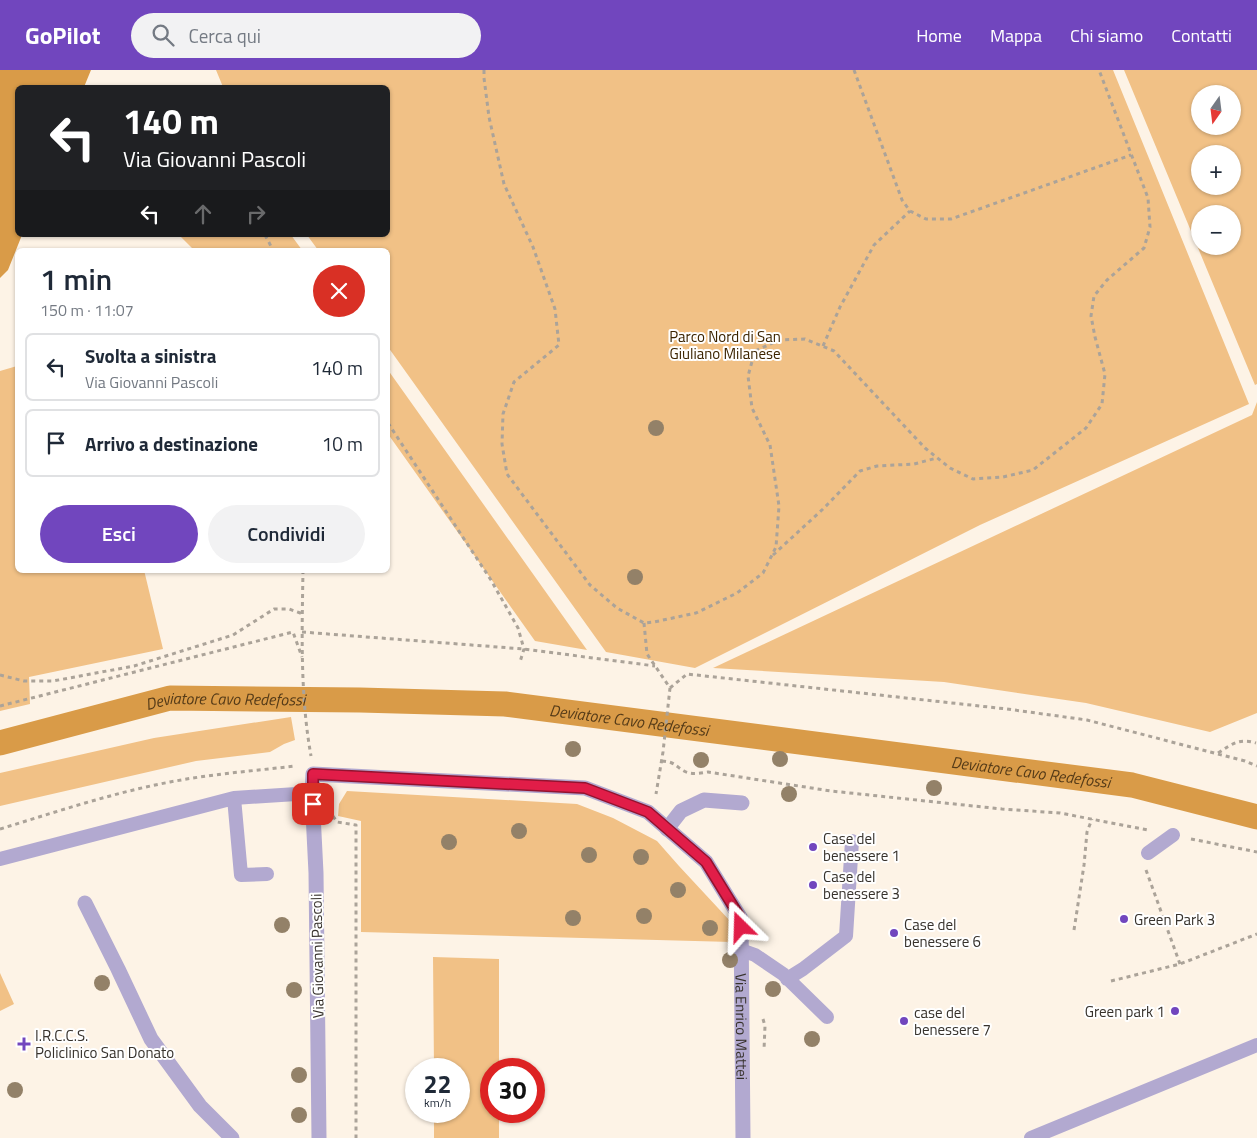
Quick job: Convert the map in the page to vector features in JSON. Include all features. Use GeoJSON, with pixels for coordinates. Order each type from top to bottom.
{"type":"FeatureCollection","features":[{"type":"Feature","properties":{"kind":"street","name":"Via Giovanni Pascoli"},"geometry":{"type":"LineString","coordinates":[[313,774],[319,1138]]}},
{"type":"Feature","properties":{"kind":"street","name":"Via Enrico Mattei"},"geometry":{"type":"LineString","coordinates":[[313,774],[585,788],[648,812],[706,862],[741,919],[743,1138]]}},
{"type":"Feature","properties":{"kind":"street"},"geometry":{"type":"LineString","coordinates":[[667,829],[681,811],[704,800],[742,803]]}},
{"type":"Feature","properties":{"kind":"street"},"geometry":{"type":"LineString","coordinates":[[85,903],[152,1040],[200,1106],[232,1138]]}},
{"type":"Feature","properties":{"kind":"lane"},"geometry":{"type":"LineString","coordinates":[[0,859],[234,798],[312,792]]}},
{"type":"Feature","properties":{"kind":"lane"},"geometry":{"type":"LineString","coordinates":[[234,798],[241,875],[267,874]]}},
{"type":"Feature","properties":{"kind":"lane"},"geometry":{"type":"LineString","coordinates":[[1148,853],[1172,835]]}},
{"type":"Feature","properties":{"kind":"lane"},"geometry":{"type":"LineString","coordinates":[[787,979],[846,936],[852,840]]}},
{"type":"Feature","properties":{"kind":"lane"},"geometry":{"type":"LineString","coordinates":[[742,950],[755,955],[787,979],[827,1017]]}},
{"type":"Feature","properties":{"kind":"lane"},"geometry":{"type":"LineString","coordinates":[[1031,1138],[1257,1045]]}},
{"type":"Feature","properties":{"kind":"path"},"geometry":{"type":"LineString","coordinates":[[484,70],[490,117],[504,184],[533,247],[555,309],[559,345],[514,382],[503,414],[502,444],[507,474],[590,585],[617,608],[644,623],[696,613],[737,593],[763,573],[771,557],[776,546],[779,506],[770,445],[752,408],[748,376],[755,351],[779,340],[805,339],[834,351],[925,448],[950,468],[973,479],[1002,477],[1032,470],[1086,428],[1102,404],[1105,374],[1091,316],[1094,296],[1107,280],[1144,248],[1150,227],[1148,198],[1099,70]]}},
{"type":"Feature","properties":{"kind":"path"},"geometry":{"type":"LineString","coordinates":[[854,70],[902,200],[910,211],[926,219],[951,219],[1131,155]]}},
{"type":"Feature","properties":{"kind":"path"},"geometry":{"type":"LineString","coordinates":[[823,346],[840,307],[874,245],[910,211]]}},
{"type":"Feature","properties":{"kind":"path"},"geometry":{"type":"LineString","coordinates":[[390,426],[491,580],[518,628],[524,649],[520,662]]}},
{"type":"Feature","properties":{"kind":"path"},"geometry":{"type":"LineString","coordinates":[[771,557],[823,509],[860,471],[877,466],[914,464],[937,458]]}},
{"type":"Feature","properties":{"kind":"path"},"geometry":{"type":"LineString","coordinates":[[303,573],[302,656],[307,734]]}},
{"type":"Feature","properties":{"kind":"path"},"geometry":{"type":"LineString","coordinates":[[0,675],[24,681],[53,681],[134,666],[233,635],[274,609],[289,609],[303,614]]}},
{"type":"Feature","properties":{"kind":"path"},"geometry":{"type":"LineString","coordinates":[[644,623],[647,654],[670,688],[656,795],[648,792]]}},
{"type":"Feature","properties":{"kind":"path"},"geometry":{"type":"LineString","coordinates":[[0,706],[293,632],[302,656]]}},
{"type":"Feature","properties":{"kind":"path"},"geometry":{"type":"LineString","coordinates":[[302,632],[524,649],[655,666]]}},
{"type":"Feature","properties":{"kind":"path"},"geometry":{"type":"LineString","coordinates":[[670,688],[687,674],[1007,709],[1087,720],[1245,761],[1257,766]]}},
{"type":"Feature","properties":{"kind":"path"},"geometry":{"type":"LineString","coordinates":[[1217,754],[1235,742],[1246,740],[1256,743]]}},
{"type":"Feature","properties":{"kind":"path"},"geometry":{"type":"LineString","coordinates":[[311,756],[320,756]]}},
{"type":"Feature","properties":{"kind":"path"},"geometry":{"type":"LineString","coordinates":[[662,760],[671,761],[685,772],[697,774],[708,772],[831,791],[1002,809],[1060,813]]}},
{"type":"Feature","properties":{"kind":"path"},"geometry":{"type":"LineString","coordinates":[[0,830],[82,804],[168,783],[215,775],[301,766],[313,774]]}},
{"type":"Feature","properties":{"kind":"path"},"geometry":{"type":"LineString","coordinates":[[332,815],[337,822],[356,825],[356,1138]]}},
{"type":"Feature","properties":{"kind":"path"},"geometry":{"type":"LineString","coordinates":[[1074,930],[1087,832],[1092,819]]}},
{"type":"Feature","properties":{"kind":"path"},"geometry":{"type":"LineString","coordinates":[[1148,853],[1146,869],[1180,964]]}},
{"type":"Feature","properties":{"kind":"path"},"geometry":{"type":"LineString","coordinates":[[1112,981],[1180,964],[1257,934]]}},
{"type":"Feature","properties":{"kind":"path"},"geometry":{"type":"LineString","coordinates":[[763,1018],[765,1026],[764,1044]]}},
{"type":"Feature","properties":{"kind":"green space","name":"Parco Nord di San Giuliano Milanese"},"geometry":{"type":"Polygon","coordinates":[[[216,70],[1113,70],[1249,404],[980,525],[695,668],[606,652],[390,350],[390,248],[317,248],[308,237],[390,237],[390,85],[222,85],[216,70]]]}},
{"type":"Feature","properties":{"kind":"green space"},"geometry":{"type":"Polygon","coordinates":[[[1124,70],[1257,70],[1257,384],[1255,385],[1201,255],[1241,255],[1241,205],[1191,205],[1191,231],[1124,70]]]}},
{"type":"Feature","properties":{"kind":"green space"},"geometry":{"type":"Polygon","coordinates":[[[181,237],[292,237],[301,248],[192,248],[181,237]]]}},
{"type":"Feature","properties":{"kind":"green space"},"geometry":{"type":"Polygon","coordinates":[[[15,367],[15,573],[145,573],[163,649],[29,677],[30,704],[0,711],[0,371],[15,367]]]}},
{"type":"Feature","properties":{"kind":"green space"},"geometry":{"type":"Polygon","coordinates":[[[390,373],[587,650],[535,641],[390,437],[390,373]]]}},
{"type":"Feature","properties":{"kind":"green space"},"geometry":{"type":"Polygon","coordinates":[[[1257,402],[1257,713],[1210,732],[1086,703],[944,682],[713,668],[1252,415],[1257,402]]]}},
{"type":"Feature","properties":{"kind":"green space"},"geometry":{"type":"Polygon","coordinates":[[[291,717],[295,740],[270,752],[196,761],[0,806],[0,773],[154,738],[291,717]]]}},
{"type":"Feature","properties":{"kind":"green space"},"geometry":{"type":"Polygon","coordinates":[[[347,791],[577,804],[613,818],[657,841],[731,922],[732,942],[361,932],[361,821],[338,816],[339,804],[347,791]]]}},
{"type":"Feature","properties":{"kind":"green space"},"geometry":{"type":"Polygon","coordinates":[[[433,957],[499,959],[499,1058],[480,1058],[480,1123],[499,1123],[499,1138],[434,1138],[434,1123],[470,1123],[470,1058],[434,1058],[433,957]]]}},
{"type":"Feature","properties":{"kind":"green space"},"geometry":{"type":"Polygon","coordinates":[[[0,973],[14,1004],[0,1011],[0,973]]]}},
{"type":"Feature","properties":{"kind":"shaded area"},"geometry":{"type":"Polygon","coordinates":[[[0,70],[91,70],[85,85],[15,85],[15,237],[21,237],[17,248],[15,248],[8,270],[0,278],[0,70]]]}},
{"type":"Feature","properties":{"kind":"waterway","name":"Deviatore Cavo Redefossi"},"geometry":{"type":"LineString","coordinates":[[0,743],[170,698],[505,704],[1132,785],[1257,817]]}},
{"type":"Feature","properties":{"kind":"place","name":"Case del benessere 1"},"geometry":{"type":"Point","coordinates":[813,847]}},
{"type":"Feature","properties":{"kind":"place","name":"Case del benessere 3"},"geometry":{"type":"Point","coordinates":[813,885]}},
{"type":"Feature","properties":{"kind":"place","name":"Green Park 3"},"geometry":{"type":"Point","coordinates":[1124,919]}},
{"type":"Feature","properties":{"kind":"place","name":"Case del benessere 6"},"geometry":{"type":"Point","coordinates":[894,933]}},
{"type":"Feature","properties":{"kind":"place","name":"Green park 1"},"geometry":{"type":"Point","coordinates":[1175,1011]}},
{"type":"Feature","properties":{"kind":"place","name":"case del benessere 7"},"geometry":{"type":"Point","coordinates":[904,1021]}},
{"type":"Feature","properties":{"kind":"place","name":"I.R.C.C.S. Policlinico San Donato"},"geometry":{"type":"Point","coordinates":[24,1044]}},
{"type":"Feature","properties":{"kind":"route"},"geometry":{"type":"LineString","coordinates":[[313,804],[313,774],[585,788],[648,812],[706,862],[741,919],[741,927]]}}]}
